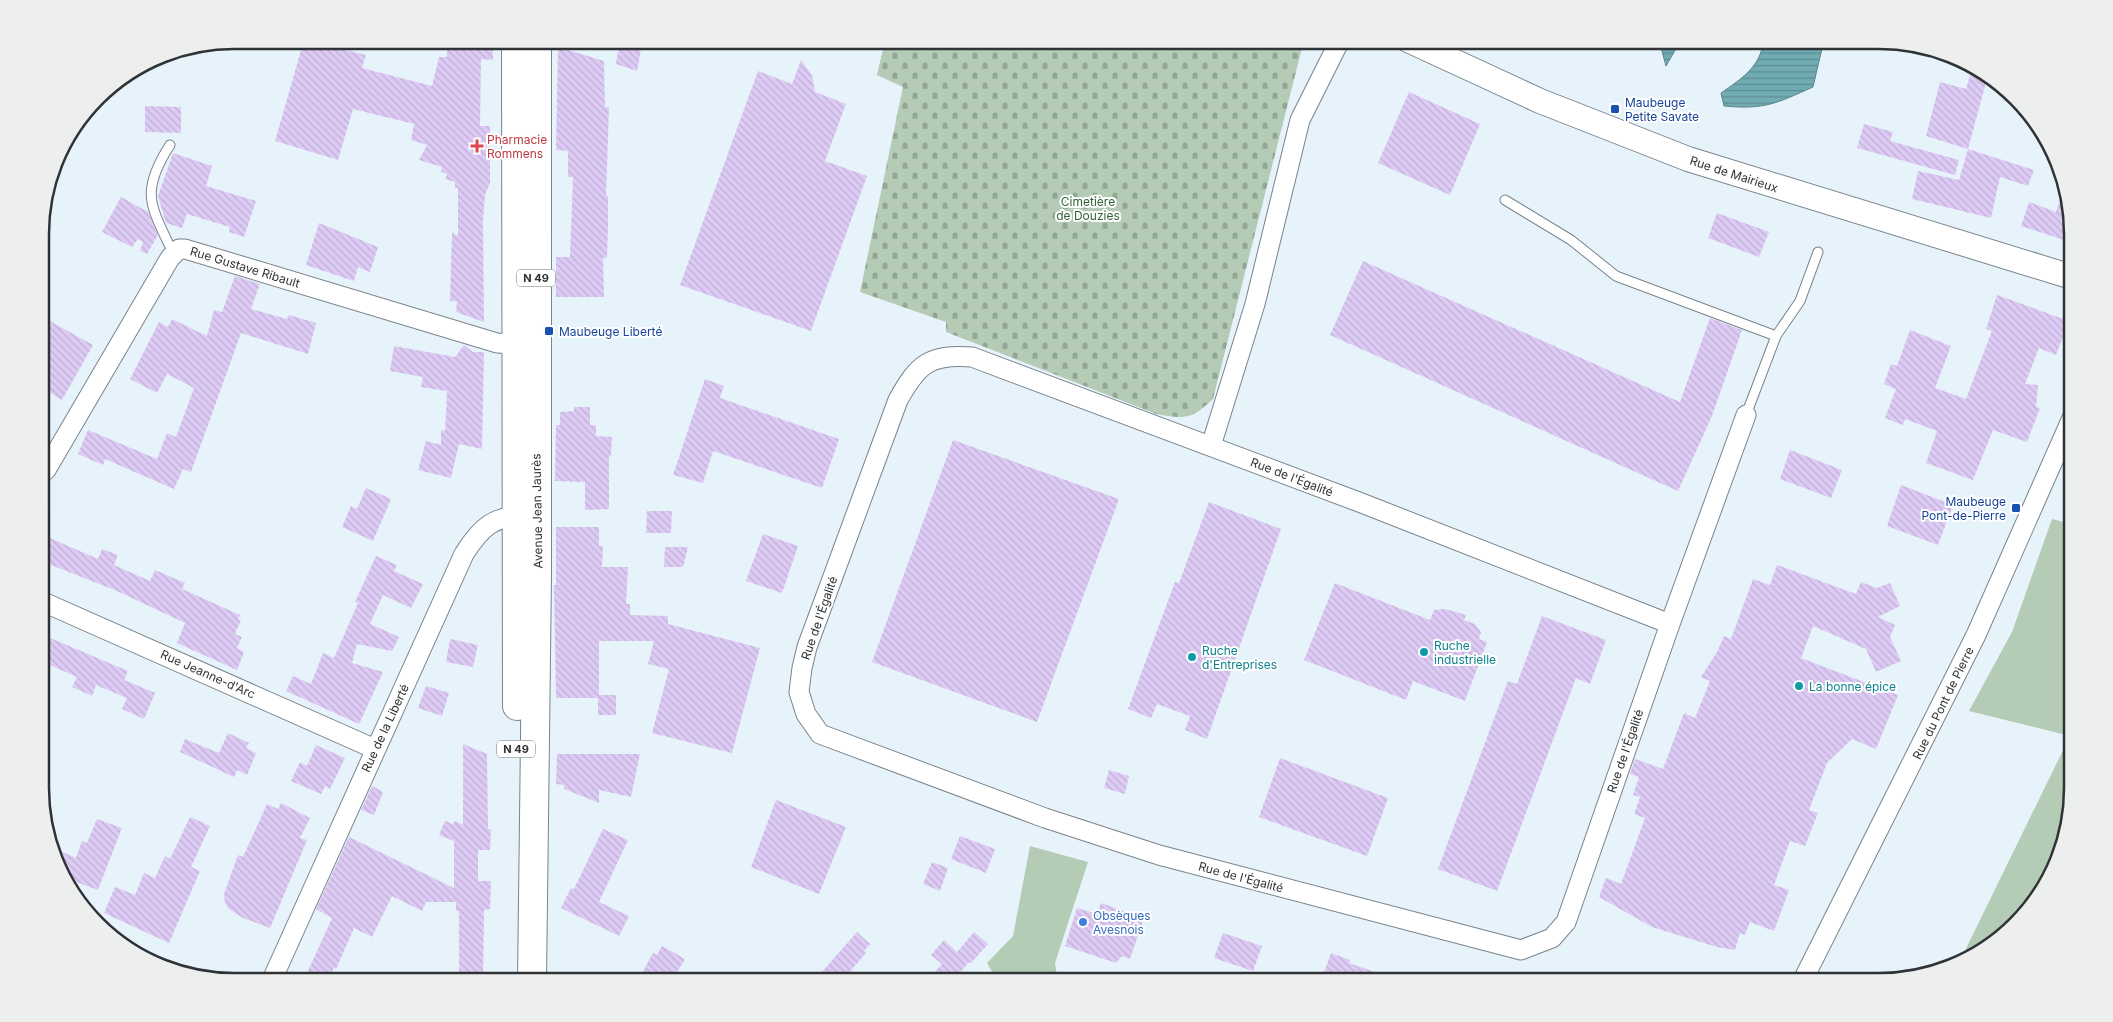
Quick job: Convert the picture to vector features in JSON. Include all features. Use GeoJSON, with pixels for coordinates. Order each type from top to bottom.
{"type":"FeatureCollection","features":[{"type":"Feature","properties":{"kind":"main road","name":"Avenue Jean Jaurès"},"geometry":{"type":"LineString","coordinates":[[516,49],[527,345]]}},
{"type":"Feature","properties":{"kind":"main road","name":"Avenue Jean Jaurès"},"geometry":{"type":"LineString","coordinates":[[513,973],[517,712],[526,516],[527,345],[537,49]]}},
{"type":"Feature","properties":{"kind":"main road","name":"Avenue Jean Jaurès"},"geometry":{"type":"LineString","coordinates":[[526,516],[537,574],[532,973]]}},
{"type":"Feature","properties":{"kind":"street"},"geometry":{"type":"LineString","coordinates":[[1211,446],[1255,304],[1300,120],[1336,49]]}},
{"type":"Feature","properties":{"kind":"street","name":"Rue de Mairieux"},"geometry":{"type":"LineString","coordinates":[[1428,49],[1540,100],[1688,159],[2064,275]]}},
{"type":"Feature","properties":{"kind":"street","name":"Rue Gustave Ribault"},"geometry":{"type":"LineString","coordinates":[[49,465],[173,253],[185,249],[497,343],[527,345]]}},
{"type":"Feature","properties":{"kind":"street","name":"Rue de l'Égalité"},"geometry":{"type":"LineString","coordinates":[[948,355],[972,357],[1211,446],[1670,624],[1566,922],[1552,938],[1521,950],[1160,854],[1037,815],[820,734],[806,714],[799,692],[807,646],[898,400],[911,377],[929,361],[948,355]]}},
{"type":"Feature","properties":{"kind":"street"},"geometry":{"type":"LineString","coordinates":[[1670,624],[1746,415]]}},
{"type":"Feature","properties":{"kind":"street","name":"Rue du Pont de Pierre"},"geometry":{"type":"LineString","coordinates":[[1807,973],[1976,635],[2064,436]]}},
{"type":"Feature","properties":{"kind":"street","name":"Rue de la Liberté"},"geometry":{"type":"LineString","coordinates":[[275,973],[464,554],[478,533],[498,518],[526,516]]}},
{"type":"Feature","properties":{"kind":"street","name":"Rue Jeanne-d'Arc"},"geometry":{"type":"LineString","coordinates":[[49,605],[375,749]]}},
{"type":"Feature","properties":{"kind":"lane"},"geometry":{"type":"LineString","coordinates":[[170,145],[157,165],[150,189],[152,204],[173,253]]}},
{"type":"Feature","properties":{"kind":"lane"},"geometry":{"type":"LineString","coordinates":[[1504,200],[1571,240],[1616,276],[1776,336]]}},
{"type":"Feature","properties":{"kind":"lane"},"geometry":{"type":"LineString","coordinates":[[1746,415],[1776,336],[1800,301],[1818,252]]}},
{"type":"Feature","properties":{"kind":"green space","name":"Cimetière de Douzies"},"geometry":{"type":"Polygon","coordinates":[[[883,49],[1302,49],[1213,399],[1199,411],[1187,416],[1174,417],[1156,414],[946,332],[946,322],[860,292],[903,87],[877,75],[883,49]]]}},
{"type":"Feature","properties":{"kind":"green space"},"geometry":{"type":"Polygon","coordinates":[[[2052,519],[2064,522],[2064,735],[1969,711],[2012,632],[2052,519]]]}},
{"type":"Feature","properties":{"kind":"green space"},"geometry":{"type":"Polygon","coordinates":[[[2064,748],[2063,812],[2058,836],[2045,870],[2026,901],[2010,919],[1992,935],[1964,952],[2064,748]]]}},
{"type":"Feature","properties":{"kind":"green space"},"geometry":{"type":"Polygon","coordinates":[[[1030,846],[1088,862],[1055,963],[1057,973],[993,973],[987,963],[1013,936],[1030,846]]]}},
{"type":"Feature","properties":{"kind":"water"},"geometry":{"type":"Polygon","coordinates":[[[1661,49],[1676,49],[1666,66],[1661,49]]]}},
{"type":"Feature","properties":{"kind":"water"},"geometry":{"type":"Polygon","coordinates":[[[1762,49],[1822,49],[1813,87],[1761,106],[1724,106],[1721,93],[1743,77],[1755,65],[1762,49]]]}},
{"type":"Feature","properties":{"kind":"building"},"geometry":{"type":"Polygon","coordinates":[[[301,49],[341,49],[366,55],[362,68],[432,86],[439,57],[447,57],[447,49],[493,49],[493,60],[481,59],[480,126],[490,126],[490,183],[485,195],[483,221],[484,322],[456,312],[457,301],[450,301],[452,232],[458,236],[458,188],[455,188],[455,182],[445,179],[447,174],[441,172],[442,167],[419,160],[427,145],[411,140],[414,124],[353,109],[338,160],[275,141],[301,49]]]}},
{"type":"Feature","properties":{"kind":"building"},"geometry":{"type":"Polygon","coordinates":[[[558,49],[565,49],[604,61],[605,107],[609,107],[606,196],[608,196],[608,226],[607,258],[603,258],[604,297],[556,297],[556,257],[570,257],[573,177],[568,177],[568,151],[556,150],[558,49]]]}},
{"type":"Feature","properties":{"kind":"building"},"geometry":{"type":"Polygon","coordinates":[[[618,49],[641,49],[637,71],[616,64],[618,49]]]}},
{"type":"Feature","properties":{"kind":"building"},"geometry":{"type":"Polygon","coordinates":[[[801,60],[812,75],[815,92],[846,104],[825,161],[867,176],[811,331],[680,285],[758,71],[792,84],[801,60]]]}},
{"type":"Feature","properties":{"kind":"building"},"geometry":{"type":"Polygon","coordinates":[[[1971,73],[1986,83],[1968,149],[1926,136],[1940,82],[1966,89],[1971,73]]]}},
{"type":"Feature","properties":{"kind":"building"},"geometry":{"type":"Polygon","coordinates":[[[1409,92],[1480,124],[1450,195],[1378,163],[1409,92]]]}},
{"type":"Feature","properties":{"kind":"building"},"geometry":{"type":"Polygon","coordinates":[[[145,106],[181,107],[181,133],[145,132],[145,106]]]}},
{"type":"Feature","properties":{"kind":"building"},"geometry":{"type":"Polygon","coordinates":[[[1864,124],[1893,132],[1890,141],[1959,160],[1955,175],[1857,148],[1864,124]]]}},
{"type":"Feature","properties":{"kind":"building"},"geometry":{"type":"Polygon","coordinates":[[[1968,149],[2034,170],[2028,186],[2000,177],[1991,218],[1912,199],[1918,171],[1959,180],[1968,149]]]}},
{"type":"Feature","properties":{"kind":"building"},"geometry":{"type":"Polygon","coordinates":[[[173,153],[212,166],[206,186],[256,201],[244,237],[229,232],[230,227],[187,214],[182,228],[166,223],[158,196],[173,153]]]}},
{"type":"Feature","properties":{"kind":"building"},"geometry":{"type":"Polygon","coordinates":[[[121,197],[148,212],[158,235],[147,254],[140,251],[143,242],[138,239],[132,247],[102,232],[121,197]]]}},
{"type":"Feature","properties":{"kind":"building"},"geometry":{"type":"Polygon","coordinates":[[[2061,197],[2064,240],[2021,226],[2029,202],[2056,212],[2061,197]]]}},
{"type":"Feature","properties":{"kind":"building"},"geometry":{"type":"Polygon","coordinates":[[[1717,213],[1769,232],[1759,257],[1708,238],[1717,213]]]}},
{"type":"Feature","properties":{"kind":"building"},"geometry":{"type":"Polygon","coordinates":[[[319,223],[378,247],[370,272],[358,267],[354,281],[306,265],[319,223]]]}},
{"type":"Feature","properties":{"kind":"building"},"geometry":{"type":"Polygon","coordinates":[[[1363,261],[1680,402],[1710,318],[1742,330],[1712,416],[1678,491],[1330,335],[1363,261]]]}},
{"type":"Feature","properties":{"kind":"building"},"geometry":{"type":"Polygon","coordinates":[[[235,276],[260,284],[251,309],[287,319],[289,315],[316,323],[308,354],[241,333],[191,472],[183,469],[174,489],[105,459],[103,465],[78,454],[88,430],[157,459],[167,433],[176,437],[194,388],[167,374],[157,393],[130,379],[159,322],[168,327],[172,319],[207,336],[214,310],[222,312],[235,276]]]}},
{"type":"Feature","properties":{"kind":"building"},"geometry":{"type":"Polygon","coordinates":[[[1997,295],[2064,319],[2064,334],[2056,355],[2039,348],[2025,384],[2038,385],[2036,407],[2040,408],[2027,442],[1993,430],[1973,480],[1926,463],[1937,431],[1905,419],[1903,425],[1885,418],[1896,389],[1884,384],[1891,364],[1897,366],[1910,330],[1951,346],[1935,388],[1966,399],[1992,331],[1986,329],[1997,295]]]}},
{"type":"Feature","properties":{"kind":"building"},"geometry":{"type":"Polygon","coordinates":[[[49,320],[93,345],[62,400],[49,392],[49,320]]]}},
{"type":"Feature","properties":{"kind":"building"},"geometry":{"type":"Polygon","coordinates":[[[464,345],[473,352],[484,352],[482,449],[459,444],[451,478],[418,470],[426,441],[441,445],[441,430],[445,431],[447,391],[421,387],[423,377],[390,371],[394,346],[455,357],[464,345]]]}},
{"type":"Feature","properties":{"kind":"building"},"geometry":{"type":"Polygon","coordinates":[[[705,379],[724,386],[720,398],[839,439],[822,488],[713,451],[703,483],[673,475],[705,379]]]}},
{"type":"Feature","properties":{"kind":"building"},"geometry":{"type":"Polygon","coordinates":[[[574,407],[590,407],[590,425],[596,425],[596,436],[612,437],[611,456],[609,456],[609,509],[585,510],[585,482],[555,481],[556,425],[560,425],[560,412],[574,411],[574,407]]]}},
{"type":"Feature","properties":{"kind":"building"},"geometry":{"type":"Polygon","coordinates":[[[953,440],[1119,499],[1037,722],[872,662],[953,440]]]}},
{"type":"Feature","properties":{"kind":"building"},"geometry":{"type":"Polygon","coordinates":[[[1790,450],[1842,470],[1831,498],[1780,479],[1790,450]]]}},
{"type":"Feature","properties":{"kind":"building"},"geometry":{"type":"Polygon","coordinates":[[[1901,485],[1953,505],[1938,545],[1887,526],[1901,485]]]}},
{"type":"Feature","properties":{"kind":"building"},"geometry":{"type":"Polygon","coordinates":[[[366,488],[391,499],[373,541],[342,527],[351,506],[357,509],[366,488]]]}},
{"type":"Feature","properties":{"kind":"building","name":"Ruche d'Entreprises"},"geometry":{"type":"Polygon","coordinates":[[[1209,502],[1281,529],[1207,739],[1185,730],[1190,716],[1157,704],[1151,718],[1128,709],[1175,582],[1179,583],[1209,502]]]}},
{"type":"Feature","properties":{"kind":"building"},"geometry":{"type":"Polygon","coordinates":[[[647,511],[672,511],[671,533],[646,533],[647,511]]]}},
{"type":"Feature","properties":{"kind":"building"},"geometry":{"type":"Polygon","coordinates":[[[556,527],[599,527],[599,546],[603,546],[602,567],[628,567],[626,604],[630,604],[630,615],[668,616],[668,624],[760,648],[732,753],[652,733],[669,669],[648,664],[654,641],[599,641],[599,695],[616,695],[616,715],[598,715],[598,698],[556,698],[554,585],[556,585],[556,527]]]}},
{"type":"Feature","properties":{"kind":"building"},"geometry":{"type":"Polygon","coordinates":[[[763,534],[798,546],[782,593],[746,581],[763,534]]]}},
{"type":"Feature","properties":{"kind":"building"},"geometry":{"type":"Polygon","coordinates":[[[49,538],[98,559],[102,549],[118,555],[114,565],[150,581],[155,570],[185,583],[182,589],[240,615],[238,620],[241,620],[235,634],[242,637],[237,648],[244,652],[237,670],[177,643],[185,623],[117,591],[49,564],[49,538]]]}},
{"type":"Feature","properties":{"kind":"building"},"geometry":{"type":"Polygon","coordinates":[[[665,547],[688,547],[683,567],[664,567],[665,547]]]}},
{"type":"Feature","properties":{"kind":"building"},"geometry":{"type":"Polygon","coordinates":[[[376,556],[397,565],[394,571],[423,584],[411,608],[383,595],[370,624],[399,637],[392,651],[357,644],[352,663],[383,672],[359,724],[286,691],[293,676],[311,684],[323,653],[334,658],[358,603],[355,602],[376,556]]]}},
{"type":"Feature","properties":{"kind":"building"},"geometry":{"type":"Polygon","coordinates":[[[1777,565],[1856,594],[1861,582],[1877,588],[1890,583],[1900,606],[1878,617],[1895,625],[1890,637],[1901,661],[1876,672],[1866,649],[1813,626],[1801,658],[1898,695],[1876,749],[1852,739],[1827,763],[1809,810],[1818,813],[1805,846],[1790,841],[1774,885],[1789,890],[1774,931],[1750,922],[1745,935],[1740,933],[1735,950],[1717,947],[1652,927],[1599,897],[1606,878],[1621,884],[1645,818],[1634,814],[1640,797],[1633,795],[1639,777],[1630,774],[1635,759],[1663,769],[1684,713],[1695,718],[1710,681],[1701,677],[1717,652],[1724,636],[1731,639],[1753,579],[1770,585],[1777,565]]]}},
{"type":"Feature","properties":{"kind":"building"},"geometry":{"type":"Polygon","coordinates":[[[1335,583],[1430,620],[1434,610],[1445,609],[1466,615],[1464,620],[1475,624],[1481,632],[1479,639],[1487,642],[1465,701],[1413,681],[1406,700],[1304,660],[1335,583]]]}},
{"type":"Feature","properties":{"kind":"building"},"geometry":{"type":"Polygon","coordinates":[[[1542,616],[1606,640],[1590,684],[1576,678],[1497,891],[1438,869],[1508,681],[1517,684],[1542,616]]]}},
{"type":"Feature","properties":{"kind":"building"},"geometry":{"type":"Polygon","coordinates":[[[49,637],[128,671],[124,680],[155,693],[144,719],[122,709],[127,698],[96,685],[92,696],[72,687],[77,677],[49,665],[49,637]]]}},
{"type":"Feature","properties":{"kind":"building"},"geometry":{"type":"Polygon","coordinates":[[[450,639],[478,645],[473,667],[446,662],[450,639]]]}},
{"type":"Feature","properties":{"kind":"building"},"geometry":{"type":"Polygon","coordinates":[[[426,686],[449,693],[442,716],[418,708],[426,686]]]}},
{"type":"Feature","properties":{"kind":"building"},"geometry":{"type":"Polygon","coordinates":[[[228,733],[249,743],[246,748],[256,753],[247,775],[237,770],[234,777],[180,752],[185,739],[219,753],[228,733]]]}},
{"type":"Feature","properties":{"kind":"building"},"geometry":{"type":"Polygon","coordinates":[[[463,744],[487,754],[488,829],[491,829],[490,850],[478,850],[478,881],[491,881],[490,909],[484,910],[483,973],[459,973],[459,911],[456,911],[456,902],[426,902],[422,911],[392,896],[372,937],[354,928],[336,969],[334,968],[332,973],[307,973],[332,918],[316,909],[349,837],[454,888],[454,841],[439,835],[445,821],[453,824],[455,821],[463,825],[463,744]]]}},
{"type":"Feature","properties":{"kind":"building"},"geometry":{"type":"Polygon","coordinates":[[[316,745],[345,758],[330,789],[325,786],[321,794],[291,781],[300,762],[307,766],[316,745]]]}},
{"type":"Feature","properties":{"kind":"building"},"geometry":{"type":"Polygon","coordinates":[[[557,754],[640,754],[631,797],[599,790],[599,803],[564,789],[564,785],[556,784],[557,754]]]}},
{"type":"Feature","properties":{"kind":"building"},"geometry":{"type":"Polygon","coordinates":[[[1280,758],[1388,798],[1367,856],[1259,817],[1280,758]]]}},
{"type":"Feature","properties":{"kind":"building"},"geometry":{"type":"Polygon","coordinates":[[[1109,770],[1129,776],[1125,794],[1104,788],[1109,770]]]}},
{"type":"Feature","properties":{"kind":"building"},"geometry":{"type":"Polygon","coordinates":[[[372,786],[383,792],[374,815],[361,810],[372,786]]]}},
{"type":"Feature","properties":{"kind":"building"},"geometry":{"type":"Polygon","coordinates":[[[776,800],[846,827],[819,894],[751,867],[776,800]]]}},
{"type":"Feature","properties":{"kind":"building"},"geometry":{"type":"Polygon","coordinates":[[[281,803],[310,818],[300,838],[307,840],[270,928],[243,918],[229,909],[225,903],[224,894],[238,855],[243,857],[267,804],[278,809],[281,803]]]}},
{"type":"Feature","properties":{"kind":"building"},"geometry":{"type":"Polygon","coordinates":[[[190,817],[210,826],[191,867],[200,871],[169,943],[104,913],[115,887],[135,895],[144,873],[155,878],[165,856],[170,859],[190,817]]]}},
{"type":"Feature","properties":{"kind":"building"},"geometry":{"type":"Polygon","coordinates":[[[97,819],[122,828],[98,890],[74,881],[60,851],[76,858],[82,841],[87,843],[97,819]]]}},
{"type":"Feature","properties":{"kind":"building"},"geometry":{"type":"Polygon","coordinates":[[[603,829],[628,840],[599,902],[629,916],[619,936],[561,908],[571,888],[574,889],[603,829]]]}},
{"type":"Feature","properties":{"kind":"building"},"geometry":{"type":"Polygon","coordinates":[[[960,836],[995,849],[986,873],[951,859],[960,836]]]}},
{"type":"Feature","properties":{"kind":"building"},"geometry":{"type":"Polygon","coordinates":[[[932,862],[948,868],[940,891],[923,884],[932,862]]]}},
{"type":"Feature","properties":{"kind":"building"},"geometry":{"type":"Polygon","coordinates":[[[1101,903],[1144,918],[1130,959],[1122,956],[1116,963],[1065,946],[1077,908],[1097,914],[1101,903]]]}},
{"type":"Feature","properties":{"kind":"building"},"geometry":{"type":"Polygon","coordinates":[[[857,932],[870,944],[864,951],[866,953],[849,973],[821,973],[857,932]]]}},
{"type":"Feature","properties":{"kind":"building"},"geometry":{"type":"Polygon","coordinates":[[[974,932],[988,944],[960,973],[934,973],[942,964],[931,955],[944,940],[957,952],[974,932]]]}},
{"type":"Feature","properties":{"kind":"building"},"geometry":{"type":"Polygon","coordinates":[[[1223,933],[1262,946],[1253,971],[1214,958],[1223,933]]]}},
{"type":"Feature","properties":{"kind":"building"},"geometry":{"type":"Polygon","coordinates":[[[662,946],[685,959],[676,973],[642,973],[653,953],[657,955],[662,946]]]}},
{"type":"Feature","properties":{"kind":"building"},"geometry":{"type":"Polygon","coordinates":[[[1331,953],[1350,960],[1349,963],[1378,973],[1324,973],[1331,953]]]}},
{"type":"Feature","properties":{"kind":"place","name":"Maubeuge Petite Savate"},"geometry":{"type":"Point","coordinates":[1615,109]}},
{"type":"Feature","properties":{"kind":"place","name":"Pharmacie Rommens"},"geometry":{"type":"Point","coordinates":[477,146]}},
{"type":"Feature","properties":{"kind":"place","name":"Maubeuge Liberté"},"geometry":{"type":"Point","coordinates":[549,331]}},
{"type":"Feature","properties":{"kind":"place","name":"Maubeuge Pont-de-Pierre"},"geometry":{"type":"Point","coordinates":[2016,508]}},
{"type":"Feature","properties":{"kind":"place","name":"Ruche industrielle"},"geometry":{"type":"Point","coordinates":[1424,652]}},
{"type":"Feature","properties":{"kind":"place","name":"Ruche d'Entreprises"},"geometry":{"type":"Point","coordinates":[1192,657]}},
{"type":"Feature","properties":{"kind":"place","name":"La bonne épice"},"geometry":{"type":"Point","coordinates":[1799,686]}},
{"type":"Feature","properties":{"kind":"place","name":"Obsèques Avesnois"},"geometry":{"type":"Point","coordinates":[1083,922]}}]}
